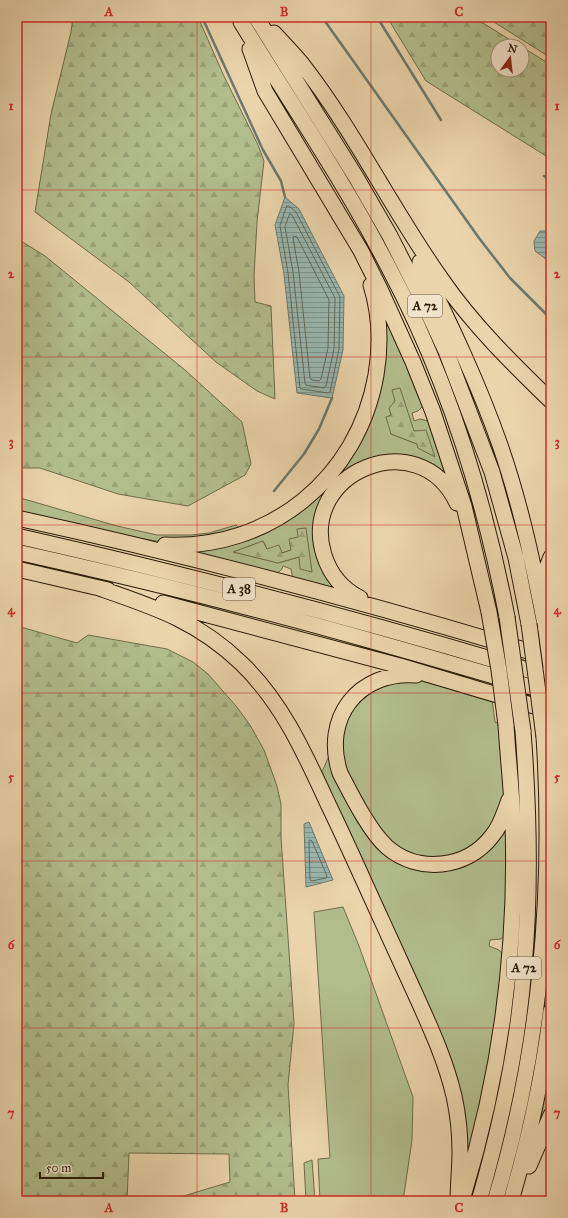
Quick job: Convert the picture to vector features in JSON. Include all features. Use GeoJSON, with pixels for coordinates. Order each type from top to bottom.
{"type":"FeatureCollection","features":[{"type":"Feature","properties":{"kind":"highway","name":"A 72"},"geometry":{"type":"LineString","coordinates":[[256,17],[376,211],[404,263],[437,331],[449,358],[492,472],[516,558],[529,624],[544,737],[547,778],[548,865],[540,970],[534,1022],[524,1083],[515,1125],[495,1201]]}},
{"type":"Feature","properties":{"kind":"highway"},"geometry":{"type":"LineString","coordinates":[[260,17],[302,64],[351,136],[397,212],[442,280],[462,307],[492,342],[551,401]]}},
{"type":"Feature","properties":{"kind":"highway","name":"A 72"},"geometry":{"type":"LineString","coordinates":[[339,215],[265,91],[241,22],[359,214],[390,269],[431,356],[454,416],[475,486],[495,561],[507,618],[523,731],[526,780],[528,868],[527,920],[524,968],[508,1082],[497,1131],[478,1201]]}},
{"type":"Feature","properties":{"kind":"highway"},"geometry":{"type":"LineString","coordinates":[[397,212],[454,333],[486,406],[500,444],[524,525],[546,630],[551,667]]}},
{"type":"Feature","properties":{"kind":"highway"},"geometry":{"type":"LineString","coordinates":[[339,215],[380,288],[413,362],[433,412],[453,471],[470,526],[489,612],[499,670],[506,725],[513,825],[510,946],[500,1040],[489,1096],[462,1201]]}},
{"type":"Feature","properties":{"kind":"highway"},"geometry":{"type":"LineString","coordinates":[[116,540],[157,545],[189,546],[237,537],[266,525],[294,508],[319,487],[340,462],[357,433],[370,402],[377,370],[379,336],[375,303],[371,287],[339,215]]}},
{"type":"Feature","properties":{"kind":"highway"},"geometry":{"type":"LineString","coordinates":[[386,610],[361,599],[345,589],[333,575],[324,557],[320,538],[322,520],[328,502],[339,486],[353,473],[370,465],[399,462],[419,466],[435,475],[447,486],[470,526]]}},
{"type":"Feature","properties":{"kind":"highway"},"geometry":{"type":"LineString","coordinates":[[17,518],[222,566],[386,610],[551,658]]}},
{"type":"Feature","properties":{"kind":"highway","name":"A 38"},"geometry":{"type":"LineString","coordinates":[[17,536],[253,592],[459,649],[551,677]]}},
{"type":"Feature","properties":{"kind":"highway","name":"A 38"},"geometry":{"type":"LineString","coordinates":[[17,552],[247,607],[454,664],[551,693]]}},
{"type":"Feature","properties":{"kind":"highway"},"geometry":{"type":"LineString","coordinates":[[542,610],[546,570],[551,557]]}},
{"type":"Feature","properties":{"kind":"highway"},"geometry":{"type":"LineString","coordinates":[[17,569],[193,611],[435,676],[551,711]]}},
{"type":"Feature","properties":{"kind":"highway"},"geometry":{"type":"LineString","coordinates":[[99,588],[164,611],[204,633],[230,653],[250,672],[266,690],[286,720],[312,767],[427,1020],[442,1058],[453,1095],[459,1133],[460,1153],[458,1201]]}},
{"type":"Feature","properties":{"kind":"highway"},"geometry":{"type":"LineString","coordinates":[[435,676],[402,675],[385,677],[377,680],[357,694],[348,705],[337,726],[335,740],[337,763],[349,790],[375,834],[387,847],[410,860],[427,864],[445,864],[454,862],[475,852],[492,837],[501,821],[511,794]]}},
{"type":"Feature","properties":{"kind":"highway"},"geometry":{"type":"LineString","coordinates":[[511,1201],[523,1162],[539,1088],[551,1011]]}},
{"type":"Feature","properties":{"kind":"highway"},"geometry":{"type":"LineString","coordinates":[[517,1201],[530,1163],[551,1116]]}},
{"type":"Feature","properties":{"kind":"green space"},"geometry":{"type":"Polygon","coordinates":[[[73,17],[198,17],[223,74],[258,145],[264,161],[257,222],[254,276],[255,302],[271,306],[275,399],[257,391],[216,362],[129,282],[35,212],[51,114],[71,32],[73,17]]]}},
{"type":"Feature","properties":{"kind":"green space"},"geometry":{"type":"Polygon","coordinates":[[[387,17],[473,17],[507,38],[490,38],[490,78],[530,78],[530,52],[551,65],[551,159],[426,81],[387,17]]]}},
{"type":"Feature","properties":{"kind":"green space"},"geometry":{"type":"Polygon","coordinates":[[[486,17],[551,17],[551,58],[530,45],[530,38],[519,38],[486,17]]]}},
{"type":"Feature","properties":{"kind":"green space"},"geometry":{"type":"Polygon","coordinates":[[[21,241],[45,256],[185,370],[242,422],[251,464],[245,475],[188,506],[118,494],[40,468],[17,468],[17,273],[21,241]]]}},
{"type":"Feature","properties":{"kind":"green space"},"geometry":{"type":"Polygon","coordinates":[[[381,303],[423,406],[418,411],[412,413],[414,421],[420,419],[428,421],[447,477],[370,461],[318,516],[343,592],[293,580],[291,569],[283,566],[282,569],[273,577],[173,551],[272,526],[362,435],[381,303]],[[395,401],[391,415],[391,434],[417,444],[414,431],[395,401]],[[298,537],[291,550],[282,553],[267,549],[263,541],[234,552],[278,563],[299,557],[298,537]]]}},
{"type":"Feature","properties":{"kind":"green space"},"geometry":{"type":"Polygon","coordinates":[[[400,388],[414,431],[426,430],[435,457],[418,448],[417,444],[391,434],[386,417],[391,415],[389,408],[395,401],[392,390],[400,388]]]}},
{"type":"Feature","properties":{"kind":"green space"},"geometry":{"type":"Polygon","coordinates":[[[17,497],[117,526],[157,535],[191,535],[209,533],[236,525],[242,531],[178,542],[137,538],[17,511],[17,497]]]}},
{"type":"Feature","properties":{"kind":"green space"},"geometry":{"type":"Polygon","coordinates":[[[306,528],[312,572],[300,569],[299,557],[278,563],[233,552],[263,541],[267,549],[279,545],[282,553],[291,550],[289,539],[298,537],[297,529],[306,528]]]}},
{"type":"Feature","properties":{"kind":"green space"},"geometry":{"type":"Polygon","coordinates":[[[17,626],[77,643],[88,635],[167,649],[193,662],[208,674],[236,706],[250,725],[264,750],[277,786],[281,804],[281,838],[294,1023],[288,1085],[295,1201],[167,1201],[230,1182],[229,1154],[129,1153],[127,1201],[17,1201],[17,626]]]}},
{"type":"Feature","properties":{"kind":"green space"},"geometry":{"type":"Polygon","coordinates":[[[416,679],[492,699],[495,722],[500,724],[504,796],[501,810],[480,844],[445,858],[417,857],[390,842],[379,829],[352,783],[345,768],[342,754],[343,729],[347,717],[363,696],[381,685],[416,679]]]}},
{"type":"Feature","properties":{"kind":"green space"},"geometry":{"type":"Polygon","coordinates":[[[331,751],[369,831],[439,871],[461,867],[508,824],[506,935],[501,939],[490,940],[489,946],[499,950],[504,956],[490,1069],[468,1158],[466,1129],[360,857],[322,772],[331,751]]]}},
{"type":"Feature","properties":{"kind":"green space"},"geometry":{"type":"Polygon","coordinates":[[[343,907],[359,946],[413,1097],[412,1140],[403,1201],[320,1201],[318,1159],[330,1158],[314,912],[343,907]]]}},
{"type":"Feature","properties":{"kind":"green space"},"geometry":{"type":"Polygon","coordinates":[[[551,1048],[551,1104],[538,1129],[535,1128],[551,1048]]]}},
{"type":"Feature","properties":{"kind":"green space"},"geometry":{"type":"Polygon","coordinates":[[[312,1160],[315,1201],[306,1201],[304,1163],[312,1160]]]}},
{"type":"Feature","properties":{"kind":"water"},"geometry":{"type":"Polygon","coordinates":[[[285,197],[299,209],[344,296],[343,350],[332,398],[297,393],[284,274],[275,225],[285,197]]]}},
{"type":"Feature","properties":{"kind":"water"},"geometry":{"type":"Polygon","coordinates":[[[540,231],[551,231],[551,263],[535,251],[534,241],[540,231]]]}},
{"type":"Feature","properties":{"kind":"water"},"geometry":{"type":"Polygon","coordinates":[[[309,822],[333,880],[306,887],[304,824],[309,822]]]}},
{"type":"Feature","properties":{"kind":"waterway"},"geometry":{"type":"LineString","coordinates":[[202,17],[263,150],[281,181],[285,197]]}},
{"type":"Feature","properties":{"kind":"waterway"},"geometry":{"type":"LineString","coordinates":[[322,17],[479,238],[510,278],[551,319]]}},
{"type":"Feature","properties":{"kind":"waterway"},"geometry":{"type":"LineString","coordinates":[[377,17],[441,120]]}},
{"type":"Feature","properties":{"kind":"waterway"},"geometry":{"type":"LineString","coordinates":[[544,176],[551,181]]}},
{"type":"Feature","properties":{"kind":"waterway"},"geometry":{"type":"LineString","coordinates":[[274,491],[304,454],[319,429],[332,398]]}},
{"type":"Feature","properties":{"kind":"waterway"},"geometry":{"type":"LineString","coordinates":[[550,1095],[548,1094],[551,1077]]}}]}
